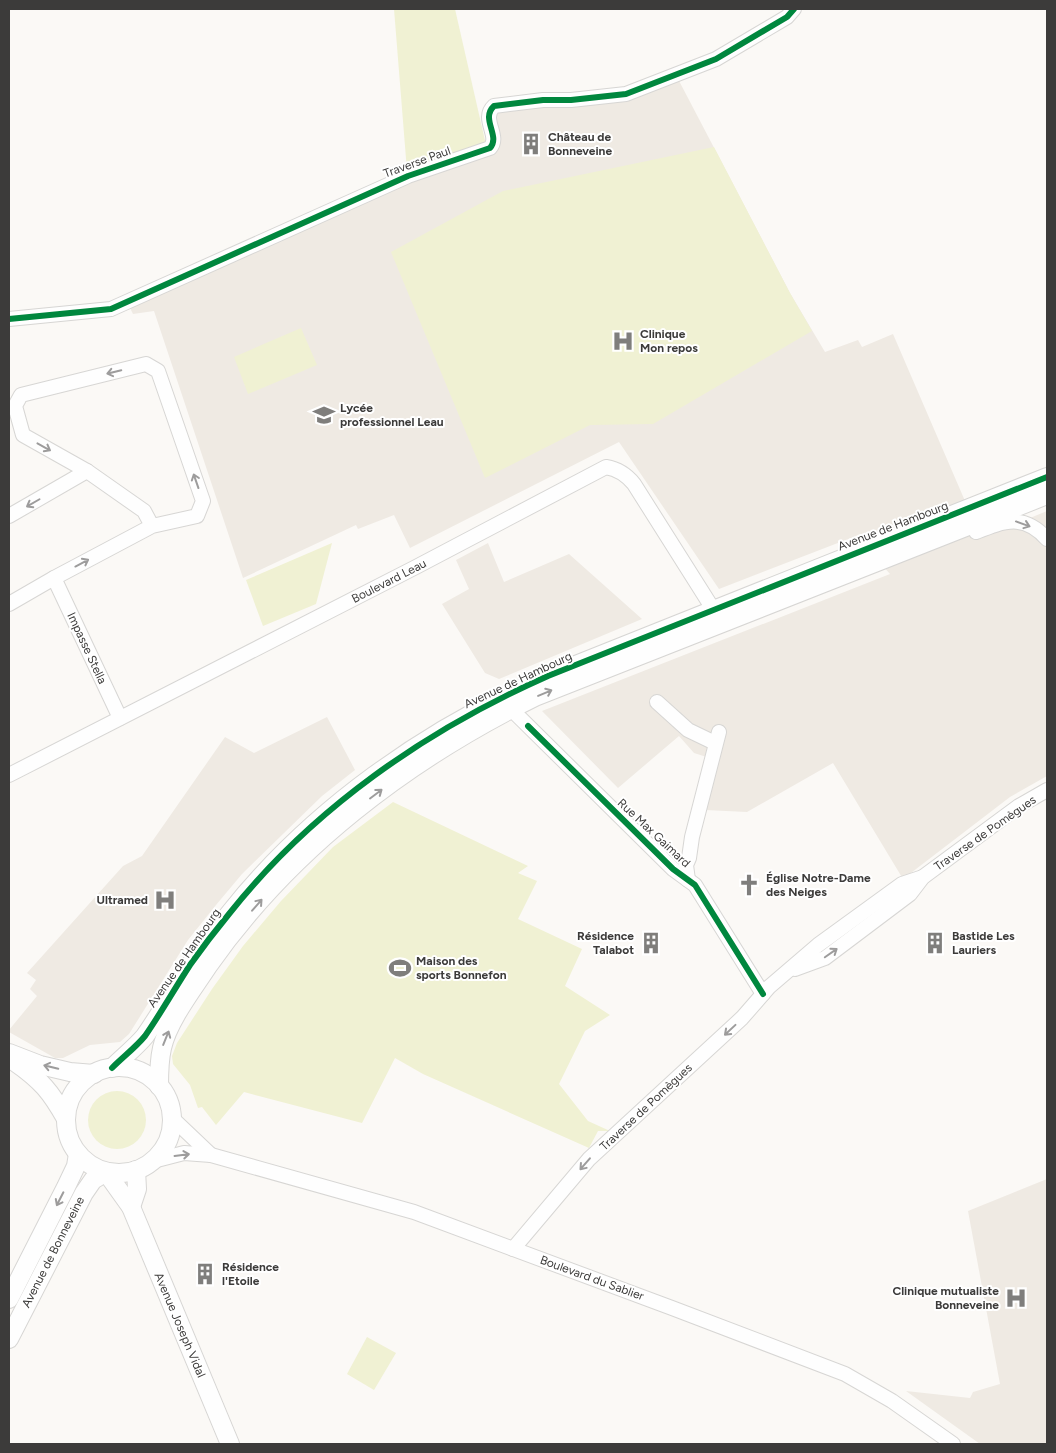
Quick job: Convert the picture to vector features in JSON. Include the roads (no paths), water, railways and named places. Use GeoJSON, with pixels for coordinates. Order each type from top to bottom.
{"type":"FeatureCollection","features":[{"type":"Feature","properties":{"kind":"street","name":"Traverse Paul"},"geometry":{"type":"LineString","coordinates":[[9,319],[111,309],[408,176],[490,148],[494,140],[488,117],[489,111],[494,106],[543,100],[571,100],[626,94],[716,59],[787,17],[794,9]]}},
{"type":"Feature","properties":{"kind":"street"},"geometry":{"type":"LineString","coordinates":[[9,604],[152,526],[197,516],[203,501],[158,371],[146,364],[21,395],[15,406],[23,435],[87,471],[144,511],[152,526]]}},
{"type":"Feature","properties":{"kind":"street","name":"Boulevard Leau"},"geometry":{"type":"LineString","coordinates":[[9,775],[606,468],[620,471],[629,477],[713,609]]}},
{"type":"Feature","properties":{"kind":"street"},"geometry":{"type":"LineString","coordinates":[[9,516],[87,471]]}},
{"type":"Feature","properties":{"kind":"street","name":"Avenue de Hambourg"},"geometry":{"type":"LineString","coordinates":[[112,1068],[144,1036],[197,956],[246,892],[291,845],[357,788],[428,739],[509,694],[548,676],[1047,477]]}},
{"type":"Feature","properties":{"kind":"street","name":"Avenue de Hambourg"},"geometry":{"type":"LineString","coordinates":[[159,1086],[159,1066],[162,1047],[168,1032],[216,955],[242,923],[281,878],[338,824],[433,754],[512,709],[567,684],[1047,495]]}},
{"type":"Feature","properties":{"kind":"street"},"geometry":{"type":"LineString","coordinates":[[926,542],[961,538],[1006,521],[1024,523],[1040,531],[1047,539]]}},
{"type":"Feature","properties":{"kind":"street","name":"Impasse Stella"},"geometry":{"type":"LineString","coordinates":[[54,578],[120,718]]}},
{"type":"Feature","properties":{"kind":"street"},"geometry":{"type":"LineString","coordinates":[[658,702],[688,730],[717,738],[686,865],[688,880]]}},
{"type":"Feature","properties":{"kind":"street","name":"Rue Max Gaimard"},"geometry":{"type":"LineString","coordinates":[[512,709],[673,870],[694,885],[763,994]]}},
{"type":"Feature","properties":{"kind":"street","name":"Traverse de Pomègues"},"geometry":{"type":"LineString","coordinates":[[513,1249],[589,1159],[742,1018],[786,972],[825,958],[910,894],[923,877],[1019,806],[1047,790]]}},
{"type":"Feature","properties":{"kind":"street"},"geometry":{"type":"LineString","coordinates":[[9,1053],[70,1072],[94,1074]]}},
{"type":"Feature","properties":{"kind":"street"},"geometry":{"type":"LineString","coordinates":[[9,1057],[34,1075],[48,1089],[66,1119],[71,1142],[78,1154],[91,1165],[106,1172],[121,1173],[136,1170],[152,1161],[162,1151],[167,1140],[171,1117],[170,1106],[159,1086],[150,1078],[128,1068],[112,1068],[94,1074],[80,1085],[70,1101],[66,1119]]}},
{"type":"Feature","properties":{"kind":"street","name":"Boulevard du Sablier"},"geometry":{"type":"LineString","coordinates":[[171,1117],[211,1155]]}},
{"type":"Feature","properties":{"kind":"street","name":"Boulevard du Sablier"},"geometry":{"type":"LineString","coordinates":[[152,1161],[184,1153],[211,1155],[414,1212],[845,1374],[892,1401],[953,1444]]}},
{"type":"Feature","properties":{"kind":"street","name":"Avenue de Bonneveine"},"geometry":{"type":"LineString","coordinates":[[9,1299],[76,1166],[78,1154]]}},
{"type":"Feature","properties":{"kind":"street"},"geometry":{"type":"LineString","coordinates":[[131,1206],[137,1189],[136,1170]]}},
{"type":"Feature","properties":{"kind":"street","name":"Avenue de Bonneveine"},"geometry":{"type":"LineString","coordinates":[[9,1339],[84,1193],[93,1180],[106,1172]]}},
{"type":"Feature","properties":{"kind":"street","name":"Avenue Joseph Vidal"},"geometry":{"type":"LineString","coordinates":[[106,1172],[131,1206],[230,1444]]}},
{"type":"Feature","properties":{"kind":"place","name":"Château de Bonneveine"},"geometry":{"type":"Point","coordinates":[531,144]}},
{"type":"Feature","properties":{"kind":"place","name":"Clinique Mon repos"},"geometry":{"type":"Point","coordinates":[623,341]}},
{"type":"Feature","properties":{"kind":"place","name":"Lycée professionnel Leau"},"geometry":{"type":"Point","coordinates":[324,415]}},
{"type":"Feature","properties":{"kind":"place","name":"Église Notre-Dame des Neiges"},"geometry":{"type":"Point","coordinates":[749,885]}},
{"type":"Feature","properties":{"kind":"place","name":"Ultramed"},"geometry":{"type":"Point","coordinates":[165,900]}},
{"type":"Feature","properties":{"kind":"place","name":"Résidence Talabot"},"geometry":{"type":"Point","coordinates":[651,943]}},
{"type":"Feature","properties":{"kind":"place","name":"Bastide Les Lauriers"},"geometry":{"type":"Point","coordinates":[935,943]}},
{"type":"Feature","properties":{"kind":"place","name":"Maison des sports Bonnefon"},"geometry":{"type":"Point","coordinates":[400,968]}},
{"type":"Feature","properties":{"kind":"place","name":"Résidence l'Etoile"},"geometry":{"type":"Point","coordinates":[205,1274]}},
{"type":"Feature","properties":{"kind":"place","name":"Clinique mutualiste Bonneveine"},"geometry":{"type":"Point","coordinates":[1016,1298]}}]}
